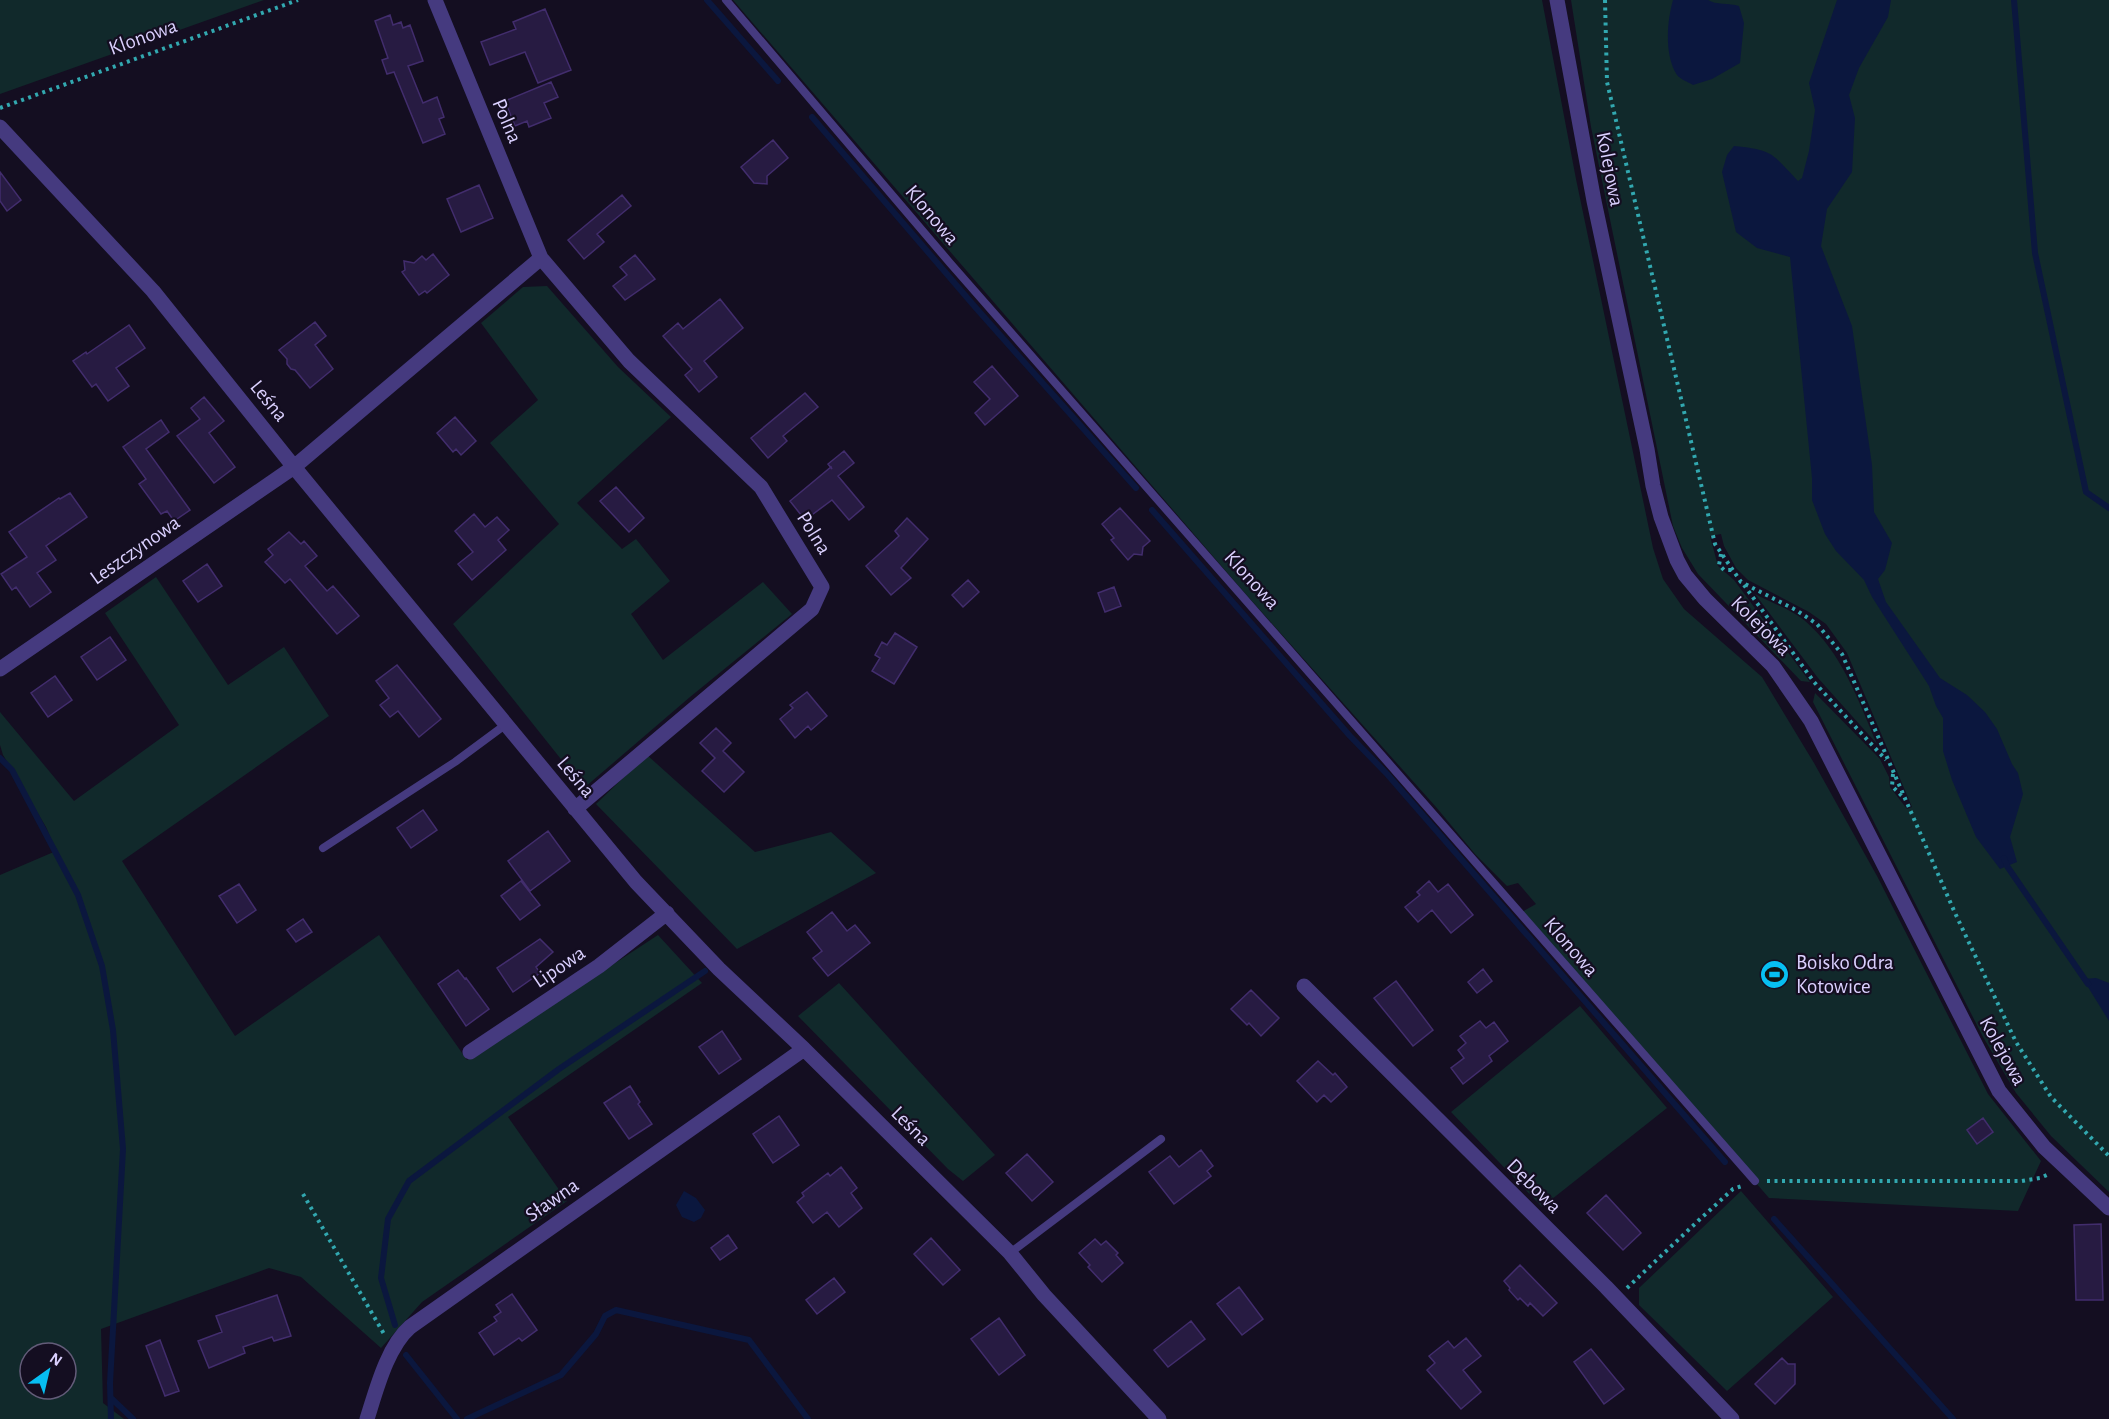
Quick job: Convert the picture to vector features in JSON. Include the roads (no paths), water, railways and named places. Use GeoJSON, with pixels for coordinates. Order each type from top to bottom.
{"type":"FeatureCollection","features":[{"type":"Feature","properties":{"kind":"street","name":"Polna"},"geometry":{"type":"LineString","coordinates":[[435,0],[541,258],[629,361],[761,487],[822,587],[812,609],[575,809]]}},
{"type":"Feature","properties":{"kind":"street","name":"Kolejowa"},"geometry":{"type":"LineString","coordinates":[[1557,0],[1594,201],[1653,486],[1661,517],[1677,560],[1685,575],[1773,666],[1801,704],[1999,1091],[2044,1148],[2109,1208]]}},
{"type":"Feature","properties":{"kind":"street","name":"Leśna"},"geometry":{"type":"LineString","coordinates":[[0,127],[153,291],[294,467],[636,882],[719,969],[804,1049],[1010,1253],[1044,1295],[1159,1419]]}},
{"type":"Feature","properties":{"kind":"street"},"geometry":{"type":"LineString","coordinates":[[294,467],[541,258]]}},
{"type":"Feature","properties":{"kind":"street","name":"Leszczynowa"},"geometry":{"type":"LineString","coordinates":[[0,669],[294,467]]}},
{"type":"Feature","properties":{"kind":"street","name":"Lipowa"},"geometry":{"type":"LineString","coordinates":[[470,1052],[599,966],[667,913]]}},
{"type":"Feature","properties":{"kind":"street","name":"Dębowa"},"geometry":{"type":"LineString","coordinates":[[1304,986],[1616,1299],[1732,1419]]}},
{"type":"Feature","properties":{"kind":"street","name":"Sławna"},"geometry":{"type":"LineString","coordinates":[[367,1419],[395,1345],[410,1327],[804,1049]]}},
{"type":"Feature","properties":{"kind":"lane","name":"Klonowa"},"geometry":{"type":"LineString","coordinates":[[726,0],[950,263],[1263,618],[1611,1020],[1755,1181]]}},
{"type":"Feature","properties":{"kind":"lane"},"geometry":{"type":"LineString","coordinates":[[323,848],[454,762],[505,725]]}},
{"type":"Feature","properties":{"kind":"lane"},"geometry":{"type":"LineString","coordinates":[[1010,1253],[1161,1138]]}},
{"type":"Feature","properties":{"kind":"water"},"geometry":{"type":"Polygon","coordinates":[[[1673,0],[1708,0],[1739,6],[1744,23],[1740,63],[1712,79],[1693,85],[1678,76],[1668,48],[1669,18],[1673,0]]]}},
{"type":"Feature","properties":{"kind":"water"},"geometry":{"type":"Polygon","coordinates":[[[1837,0],[1891,0],[1888,17],[1859,68],[1849,95],[1855,118],[1852,172],[1827,209],[1821,246],[1852,326],[1872,465],[1874,512],[1892,543],[1885,570],[1878,579],[1886,602],[1940,678],[1967,695],[1985,712],[1997,729],[2018,773],[2023,794],[2010,837],[2017,862],[2000,869],[1976,837],[1952,780],[1943,751],[1943,718],[1929,686],[1872,597],[1864,580],[1836,551],[1825,534],[1812,500],[1812,478],[1790,257],[1757,248],[1736,232],[1722,172],[1727,155],[1734,146],[1765,151],[1771,154],[1798,181],[1802,178],[1809,151],[1815,110],[1809,83],[1837,0]]]}},
{"type":"Feature","properties":{"kind":"water"},"geometry":{"type":"Polygon","coordinates":[[[2096,978],[2109,983],[2109,1021],[2083,979],[2096,978]]]}},
{"type":"Feature","properties":{"kind":"water"},"geometry":{"type":"Polygon","coordinates":[[[684,1191],[696,1198],[705,1210],[701,1218],[694,1222],[682,1217],[676,1205],[684,1191]]]}},
{"type":"Feature","properties":{"kind":"waterway"},"geometry":{"type":"LineString","coordinates":[[707,0],[778,81]]}},
{"type":"Feature","properties":{"kind":"waterway"},"geometry":{"type":"LineString","coordinates":[[2014,0],[2035,253],[2086,492],[2109,508]]}},
{"type":"Feature","properties":{"kind":"waterway"},"geometry":{"type":"LineString","coordinates":[[812,117],[976,308],[1136,488]]}},
{"type":"Feature","properties":{"kind":"waterway"},"geometry":{"type":"LineString","coordinates":[[1152,510],[1350,736],[1387,774],[1725,1162]]}},
{"type":"Feature","properties":{"kind":"waterway"},"geometry":{"type":"LineString","coordinates":[[0,758],[12,770],[78,895],[102,966],[113,1030],[123,1149],[110,1383],[111,1419]]}},
{"type":"Feature","properties":{"kind":"waterway"},"geometry":{"type":"LineString","coordinates":[[2004,858],[2007,866],[2088,984]]}},
{"type":"Feature","properties":{"kind":"waterway"},"geometry":{"type":"LineString","coordinates":[[395,1325],[381,1278],[388,1219],[409,1181],[559,1069],[705,971]]}},
{"type":"Feature","properties":{"kind":"waterway"},"geometry":{"type":"LineString","coordinates":[[1774,1219],[1953,1419]]}},
{"type":"Feature","properties":{"kind":"waterway"},"geometry":{"type":"LineString","coordinates":[[467,1419],[561,1375],[596,1334],[605,1316],[616,1310],[749,1340],[808,1419]]}},
{"type":"Feature","properties":{"kind":"waterway"},"geometry":{"type":"LineString","coordinates":[[406,1355],[457,1419]]}},
{"type":"Feature","properties":{"kind":"waterway"},"geometry":{"type":"LineString","coordinates":[[111,1398],[133,1419]]}},
{"type":"Feature","properties":{"kind":"place","name":"Boisko Odra Kotowice"},"geometry":{"type":"Point","coordinates":[1775,974]}}]}
